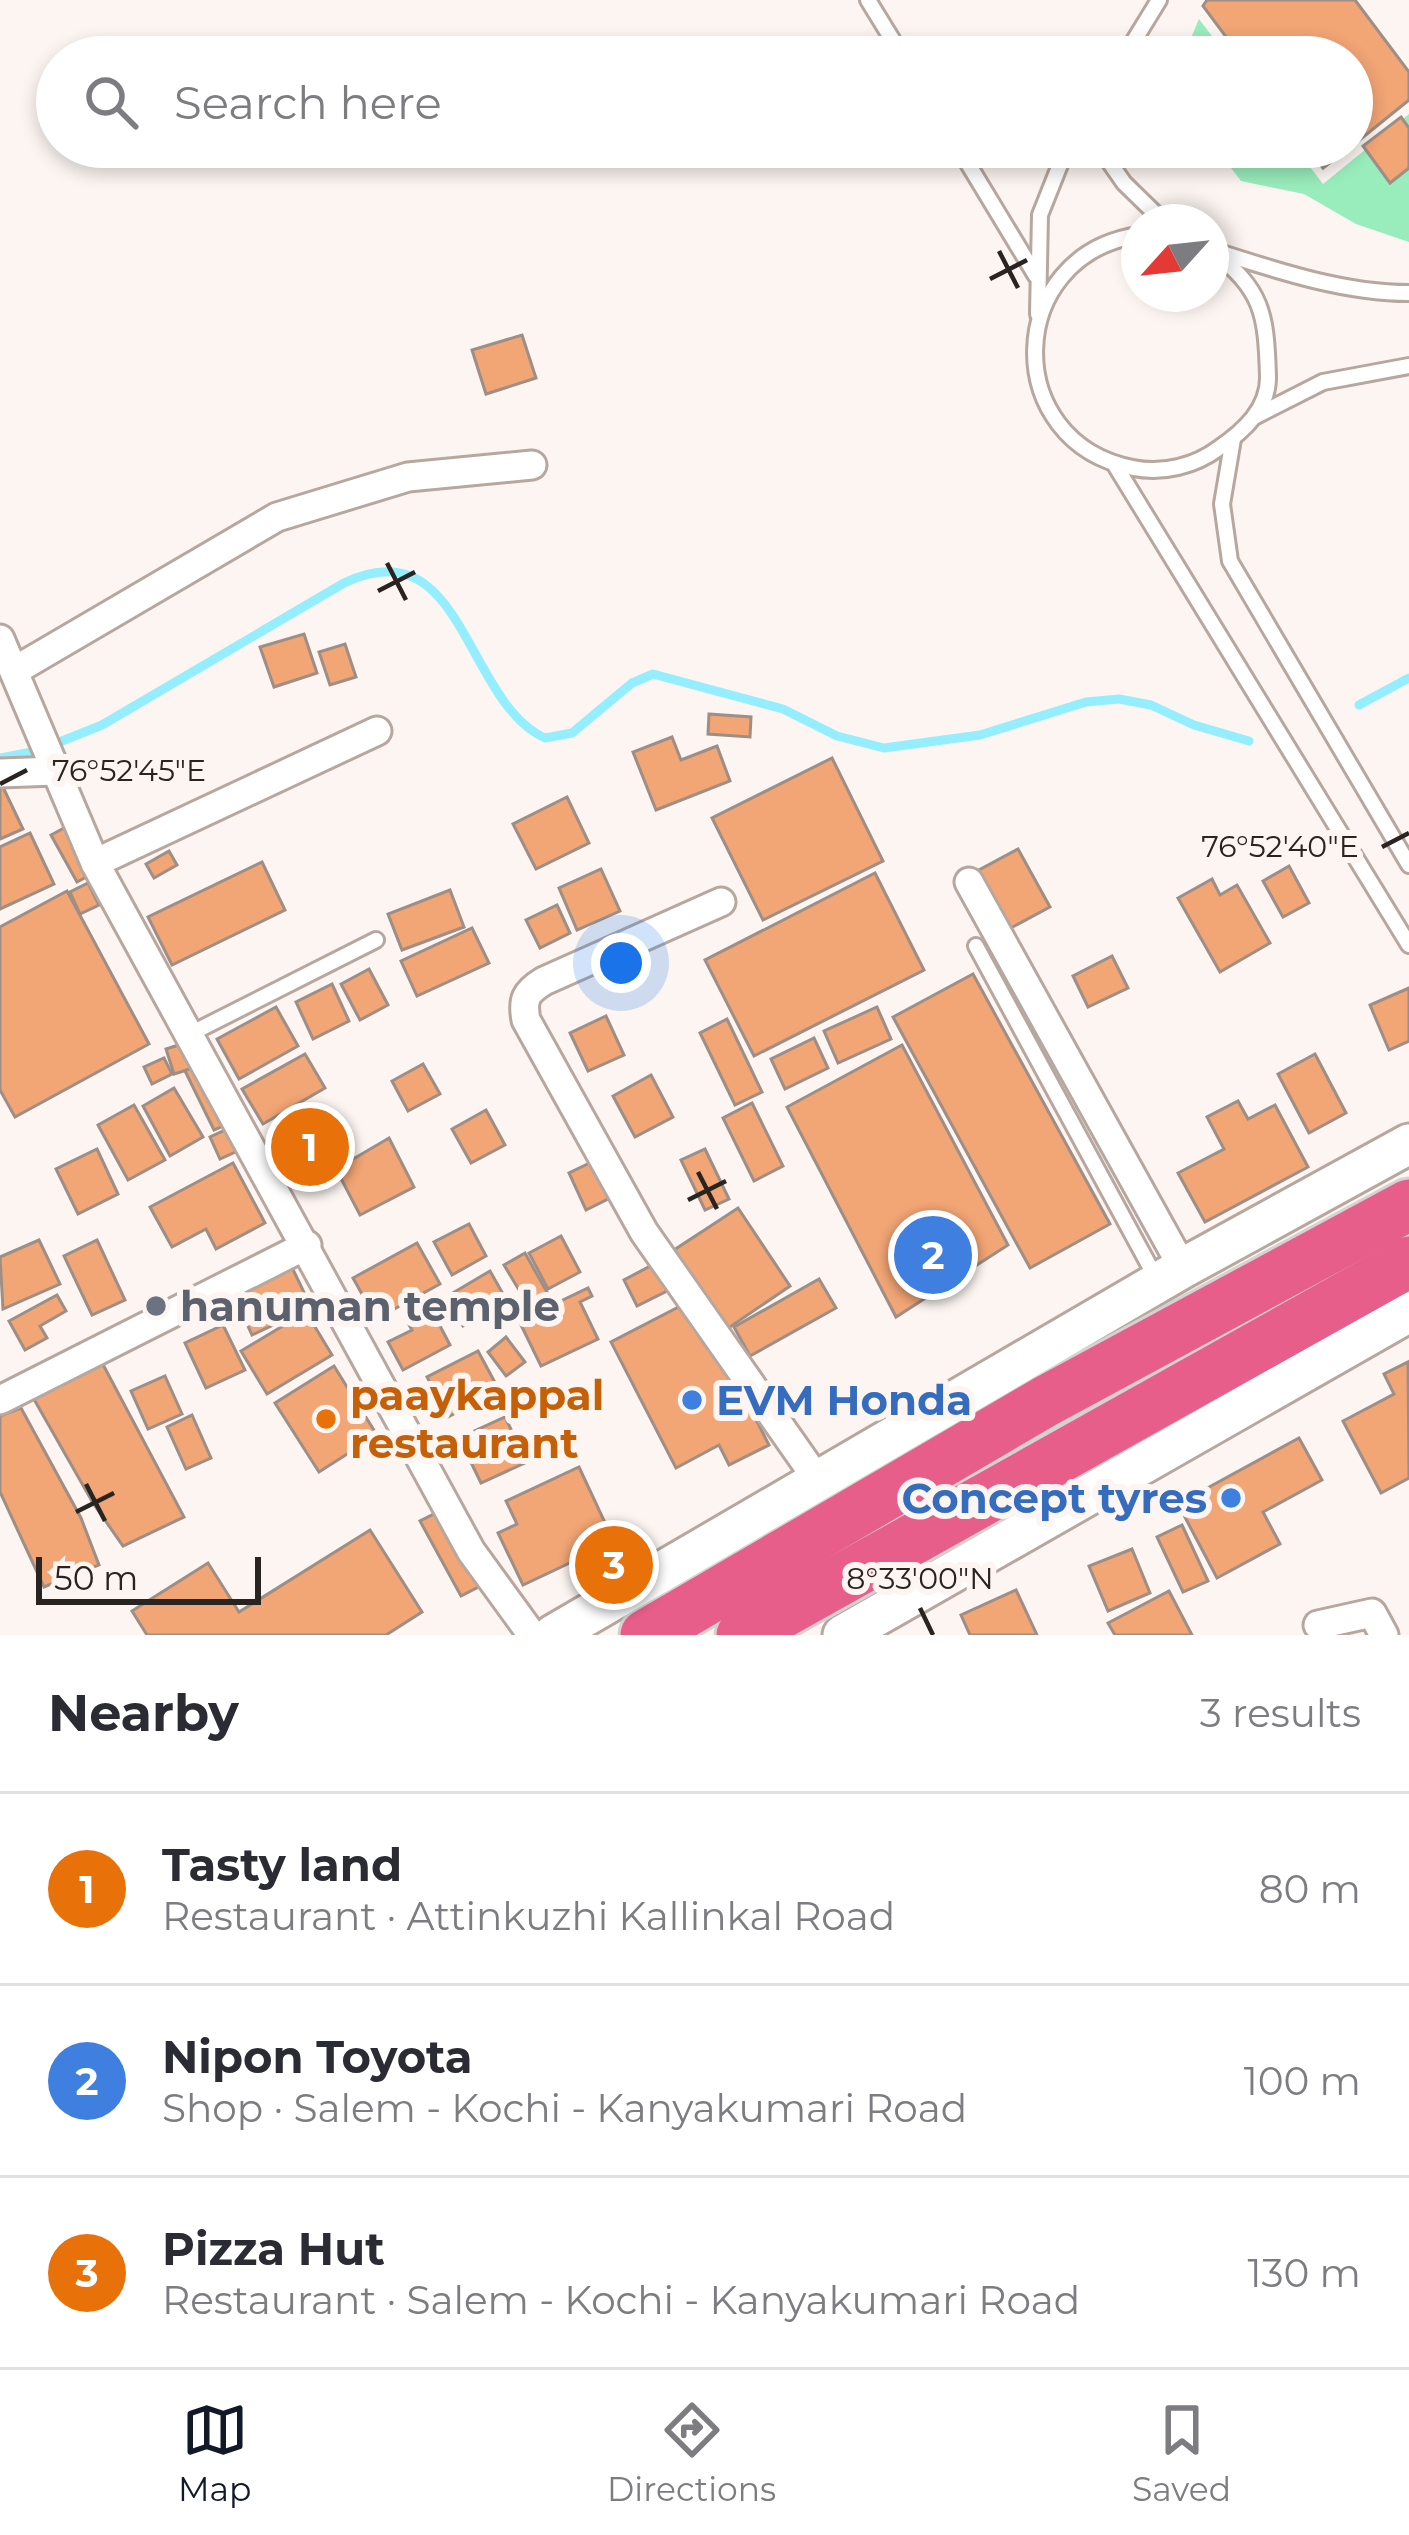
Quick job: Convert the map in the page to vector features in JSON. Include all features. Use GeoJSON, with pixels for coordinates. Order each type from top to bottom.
{"type":"FeatureCollection","features":[{"type":"Feature","properties":{"kind":"highway"},"geometry":{"type":"LineString","coordinates":[[646,1635],[1046,1401],[1409,1204]]}},
{"type":"Feature","properties":{"kind":"highway"},"geometry":{"type":"LineString","coordinates":[[742,1635],[1409,1262]]}},
{"type":"Feature","properties":{"kind":"street"},"geometry":{"type":"LineString","coordinates":[[14,671],[277,517],[408,477],[532,465]]}},
{"type":"Feature","properties":{"kind":"street"},"geometry":{"type":"LineString","coordinates":[[0,639],[95,862],[471,1551],[532,1635]]}},
{"type":"Feature","properties":{"kind":"street"},"geometry":{"type":"LineString","coordinates":[[95,862],[377,730]]}},
{"type":"Feature","properties":{"kind":"street"},"geometry":{"type":"LineString","coordinates":[[0,773],[52,760]]}},
{"type":"Feature","properties":{"kind":"street"},"geometry":{"type":"LineString","coordinates":[[969,882],[1171,1275]]}},
{"type":"Feature","properties":{"kind":"street"},"geometry":{"type":"LineString","coordinates":[[721,902],[544,981],[529,990],[523,1003],[526,1020],[644,1232],[817,1479]]}},
{"type":"Feature","properties":{"kind":"street"},"geometry":{"type":"LineString","coordinates":[[553,1635],[1171,1275],[1409,1144]]}},
{"type":"Feature","properties":{"kind":"street"},"geometry":{"type":"LineString","coordinates":[[0,1400],[308,1245]]}},
{"type":"Feature","properties":{"kind":"street"},"geometry":{"type":"LineString","coordinates":[[843,1635],[1409,1312]]}},
{"type":"Feature","properties":{"kind":"street"},"geometry":{"type":"LineString","coordinates":[[1318,1625],[1372,1613],[1384,1635]]}},
{"type":"Feature","properties":{"kind":"lane"},"geometry":{"type":"LineString","coordinates":[[868,0],[890,36]]}},
{"type":"Feature","properties":{"kind":"lane"},"geometry":{"type":"LineString","coordinates":[[1137,36],[1160,0]]}},
{"type":"Feature","properties":{"kind":"lane"},"geometry":{"type":"LineString","coordinates":[[971,168],[1038,281]]}},
{"type":"Feature","properties":{"kind":"lane"},"geometry":{"type":"LineString","coordinates":[[1059,168],[1040,215],[1037,379],[1047,407],[1088,452],[1115,465],[1146,471],[1178,468],[1207,458],[1256,416],[1323,382],[1409,366]]}},
{"type":"Feature","properties":{"kind":"lane"},"geometry":{"type":"LineString","coordinates":[[1114,168],[1146,204]]}},
{"type":"Feature","properties":{"kind":"lane"},"geometry":{"type":"LineString","coordinates":[[1038,319],[1050,291],[1069,268],[1093,249],[1121,241]]}},
{"type":"Feature","properties":{"kind":"lane"},"geometry":{"type":"LineString","coordinates":[[1229,256],[1278,271],[1386,293],[1409,293]]}},
{"type":"Feature","properties":{"kind":"lane"},"geometry":{"type":"LineString","coordinates":[[1229,264],[1254,293],[1266,323],[1268,386],[1256,416]]}},
{"type":"Feature","properties":{"kind":"lane"},"geometry":{"type":"LineString","coordinates":[[1233,439],[1222,503],[1230,561],[1409,865]]}},
{"type":"Feature","properties":{"kind":"lane"},"geometry":{"type":"LineString","coordinates":[[1115,465],[1409,945]]}},
{"type":"Feature","properties":{"kind":"lane"},"geometry":{"type":"LineString","coordinates":[[188,1035],[376,940]]}},
{"type":"Feature","properties":{"kind":"lane"},"geometry":{"type":"LineString","coordinates":[[976,946],[1171,1275]]}},
{"type":"Feature","properties":{"kind":"green space"},"geometry":{"type":"Polygon","coordinates":[[[1199,19],[1212,36],[1192,36],[1199,19]]]}},
{"type":"Feature","properties":{"kind":"green space"},"geometry":{"type":"Polygon","coordinates":[[[1409,114],[1409,242],[1356,224],[1304,194],[1241,181],[1231,168],[1311,168],[1323,184],[1343,168],[1373,168],[1373,143],[1409,114]]]}},
{"type":"Feature","properties":{"kind":"building"},"geometry":{"type":"Polygon","coordinates":[[[1207,0],[1355,0],[1409,72],[1409,100],[1373,129],[1373,36],[1225,36],[1203,6],[1207,0]]]}},
{"type":"Feature","properties":{"kind":"building"},"geometry":{"type":"Polygon","coordinates":[[[1401,117],[1409,128],[1409,168],[1390,183],[1373,160],[1373,138],[1401,117]]]}},
{"type":"Feature","properties":{"kind":"building"},"geometry":{"type":"Polygon","coordinates":[[[522,335],[536,378],[486,394],[472,350],[522,335]]]}},
{"type":"Feature","properties":{"kind":"building"},"geometry":{"type":"Polygon","coordinates":[[[304,634],[317,673],[274,687],[260,647],[304,634]]]}},
{"type":"Feature","properties":{"kind":"building"},"geometry":{"type":"Polygon","coordinates":[[[345,644],[356,677],[330,685],[319,652],[345,644]]]}},
{"type":"Feature","properties":{"kind":"building"},"geometry":{"type":"Polygon","coordinates":[[[709,714],[751,717],[750,737],[708,734],[709,714]]]}},
{"type":"Feature","properties":{"kind":"building"},"geometry":{"type":"Polygon","coordinates":[[[672,737],[681,760],[717,746],[730,781],[656,810],[633,752],[672,737]]]}},
{"type":"Feature","properties":{"kind":"building"},"geometry":{"type":"Polygon","coordinates":[[[832,758],[883,861],[763,920],[712,818],[832,758]]]}},
{"type":"Feature","properties":{"kind":"building"},"geometry":{"type":"Polygon","coordinates":[[[0,784],[23,829],[0,839],[0,784]]]}},
{"type":"Feature","properties":{"kind":"building"},"geometry":{"type":"Polygon","coordinates":[[[567,797],[589,843],[536,869],[513,824],[567,797]]]}},
{"type":"Feature","properties":{"kind":"building"},"geometry":{"type":"Polygon","coordinates":[[[64,828],[90,875],[77,882],[51,835],[64,828]]]}},
{"type":"Feature","properties":{"kind":"building"},"geometry":{"type":"Polygon","coordinates":[[[30,833],[54,884],[0,909],[0,847],[30,833]]]}},
{"type":"Feature","properties":{"kind":"building"},"geometry":{"type":"Polygon","coordinates":[[[1018,849],[1050,907],[1007,930],[975,872],[1018,849]]]}},
{"type":"Feature","properties":{"kind":"building"},"geometry":{"type":"Polygon","coordinates":[[[169,851],[177,865],[154,878],[146,864],[169,851]]]}},
{"type":"Feature","properties":{"kind":"building"},"geometry":{"type":"Polygon","coordinates":[[[262,862],[285,910],[172,965],[148,917],[262,862]]]}},
{"type":"Feature","properties":{"kind":"building"},"geometry":{"type":"Polygon","coordinates":[[[1289,866],[1309,903],[1283,917],[1263,881],[1289,866]]]}},
{"type":"Feature","properties":{"kind":"building"},"geometry":{"type":"Polygon","coordinates":[[[601,869],[620,911],[577,930],[559,888],[601,869]]]}},
{"type":"Feature","properties":{"kind":"building"},"geometry":{"type":"Polygon","coordinates":[[[875,873],[924,970],[754,1056],[705,960],[875,873]]]}},
{"type":"Feature","properties":{"kind":"building"},"geometry":{"type":"Polygon","coordinates":[[[1212,879],[1220,895],[1237,885],[1270,943],[1220,972],[1178,898],[1212,879]]]}},
{"type":"Feature","properties":{"kind":"building"},"geometry":{"type":"Polygon","coordinates":[[[88,883],[99,905],[80,914],[70,892],[88,883]]]}},
{"type":"Feature","properties":{"kind":"building"},"geometry":{"type":"Polygon","coordinates":[[[450,890],[464,927],[402,950],[388,914],[450,890]]]}},
{"type":"Feature","properties":{"kind":"building"},"geometry":{"type":"Polygon","coordinates":[[[67,891],[149,1044],[15,1117],[0,1090],[0,927],[67,891]]]}},
{"type":"Feature","properties":{"kind":"building"},"geometry":{"type":"Polygon","coordinates":[[[557,905],[570,933],[540,948],[526,920],[557,905]]]}},
{"type":"Feature","properties":{"kind":"building"},"geometry":{"type":"Polygon","coordinates":[[[472,928],[489,963],[417,996],[401,961],[472,928]]]}},
{"type":"Feature","properties":{"kind":"building"},"geometry":{"type":"Polygon","coordinates":[[[1112,956],[1128,988],[1088,1007],[1073,976],[1112,956]]]}},
{"type":"Feature","properties":{"kind":"building"},"geometry":{"type":"Polygon","coordinates":[[[369,969],[388,1005],[360,1020],[341,984],[369,969]]]}},
{"type":"Feature","properties":{"kind":"building"},"geometry":{"type":"Polygon","coordinates":[[[973,974],[1110,1224],[1030,1268],[893,1017],[973,974]]]}},
{"type":"Feature","properties":{"kind":"building"},"geometry":{"type":"Polygon","coordinates":[[[332,984],[349,1021],[313,1039],[296,1002],[332,984]]]}},
{"type":"Feature","properties":{"kind":"building"},"geometry":{"type":"Polygon","coordinates":[[[1409,988],[1409,1041],[1389,1050],[1370,1005],[1409,988]]]}},
{"type":"Feature","properties":{"kind":"building"},"geometry":{"type":"Polygon","coordinates":[[[276,1007],[298,1046],[239,1079],[217,1039],[276,1007]]]}},
{"type":"Feature","properties":{"kind":"building"},"geometry":{"type":"Polygon","coordinates":[[[877,1007],[891,1039],[838,1063],[824,1031],[877,1007]]]}},
{"type":"Feature","properties":{"kind":"building"},"geometry":{"type":"Polygon","coordinates":[[[606,1016],[624,1055],[588,1071],[570,1033],[606,1016]]]}},
{"type":"Feature","properties":{"kind":"building"},"geometry":{"type":"Polygon","coordinates":[[[727,1019],[762,1092],[735,1105],[700,1033],[727,1019]]]}},
{"type":"Feature","properties":{"kind":"building"},"geometry":{"type":"Polygon","coordinates":[[[814,1038],[828,1068],[785,1089],[771,1059],[814,1038]]]}},
{"type":"Feature","properties":{"kind":"building"},"geometry":{"type":"Polygon","coordinates":[[[182,1044],[190,1069],[174,1074],[166,1049],[182,1044]]]}},
{"type":"Feature","properties":{"kind":"building"},"geometry":{"type":"Polygon","coordinates":[[[902,1045],[1008,1245],[896,1317],[787,1107],[902,1045]]]}},
{"type":"Feature","properties":{"kind":"building"},"geometry":{"type":"Polygon","coordinates":[[[305,1054],[325,1088],[263,1124],[242,1089],[305,1054]]]}},
{"type":"Feature","properties":{"kind":"building"},"geometry":{"type":"Polygon","coordinates":[[[1315,1054],[1346,1113],[1309,1133],[1278,1074],[1315,1054]]]}},
{"type":"Feature","properties":{"kind":"building"},"geometry":{"type":"Polygon","coordinates":[[[164,1058],[172,1074],[152,1084],[144,1067],[164,1058]]]}},
{"type":"Feature","properties":{"kind":"building"},"geometry":{"type":"Polygon","coordinates":[[[203,1062],[232,1122],[214,1130],[185,1071],[203,1062]]]}},
{"type":"Feature","properties":{"kind":"building"},"geometry":{"type":"Polygon","coordinates":[[[423,1064],[440,1094],[408,1111],[392,1081],[423,1064]]]}},
{"type":"Feature","properties":{"kind":"building"},"geometry":{"type":"Polygon","coordinates":[[[651,1075],[673,1117],[635,1137],[613,1096],[651,1075]]]}},
{"type":"Feature","properties":{"kind":"building"},"geometry":{"type":"Polygon","coordinates":[[[174,1088],[203,1137],[170,1156],[143,1106],[174,1088]]]}},
{"type":"Feature","properties":{"kind":"building"},"geometry":{"type":"Polygon","coordinates":[[[1238,1101],[1248,1119],[1275,1105],[1308,1167],[1205,1222],[1178,1173],[1224,1149],[1207,1117],[1238,1101]]]}},
{"type":"Feature","properties":{"kind":"building"},"geometry":{"type":"Polygon","coordinates":[[[752,1103],[783,1166],[754,1181],[723,1118],[752,1103]]]}},
{"type":"Feature","properties":{"kind":"building"},"geometry":{"type":"Polygon","coordinates":[[[134,1105],[165,1160],[128,1180],[98,1125],[134,1105]]]}},
{"type":"Feature","properties":{"kind":"building"},"geometry":{"type":"Polygon","coordinates":[[[314,1107],[331,1142],[293,1161],[276,1125],[314,1107]]]}},
{"type":"Feature","properties":{"kind":"building"},"geometry":{"type":"Polygon","coordinates":[[[486,1110],[505,1145],[471,1163],[452,1129],[486,1110]]]}},
{"type":"Feature","properties":{"kind":"building"},"geometry":{"type":"Polygon","coordinates":[[[234,1126],[244,1148],[220,1159],[210,1137],[234,1126]]]}},
{"type":"Feature","properties":{"kind":"building"},"geometry":{"type":"Polygon","coordinates":[[[389,1138],[414,1187],[360,1215],[336,1169],[389,1138]]]}},
{"type":"Feature","properties":{"kind":"building"},"geometry":{"type":"Polygon","coordinates":[[[97,1149],[118,1194],[78,1214],[56,1169],[97,1149]]]}},
{"type":"Feature","properties":{"kind":"building"},"geometry":{"type":"Polygon","coordinates":[[[705,1149],[729,1199],[705,1210],[681,1160],[705,1149]]]}},
{"type":"Feature","properties":{"kind":"building"},"geometry":{"type":"Polygon","coordinates":[[[596,1160],[614,1196],[586,1210],[569,1173],[596,1160]]]}},
{"type":"Feature","properties":{"kind":"building"},"geometry":{"type":"Polygon","coordinates":[[[233,1163],[265,1223],[216,1249],[206,1229],[172,1247],[150,1207],[233,1163]]]}},
{"type":"Feature","properties":{"kind":"building"},"geometry":{"type":"Polygon","coordinates":[[[738,1208],[790,1286],[727,1329],[674,1250],[738,1208]]]}},
{"type":"Feature","properties":{"kind":"building"},"geometry":{"type":"Polygon","coordinates":[[[469,1224],[486,1256],[452,1275],[434,1242],[469,1224]]]}},
{"type":"Feature","properties":{"kind":"building"},"geometry":{"type":"Polygon","coordinates":[[[561,1236],[580,1272],[548,1289],[529,1253],[561,1236]]]}},
{"type":"Feature","properties":{"kind":"building"},"geometry":{"type":"Polygon","coordinates":[[[39,1240],[60,1284],[3,1309],[0,1257],[39,1240]]]}},
{"type":"Feature","properties":{"kind":"building"},"geometry":{"type":"Polygon","coordinates":[[[97,1240],[125,1300],[92,1315],[64,1256],[97,1240]]]}},
{"type":"Feature","properties":{"kind":"building"},"geometry":{"type":"Polygon","coordinates":[[[417,1243],[440,1284],[376,1319],[353,1278],[417,1243]]]}},
{"type":"Feature","properties":{"kind":"building"},"geometry":{"type":"Polygon","coordinates":[[[525,1253],[548,1294],[528,1305],[504,1265],[525,1253]]]}},
{"type":"Feature","properties":{"kind":"building"},"geometry":{"type":"Polygon","coordinates":[[[289,1261],[311,1307],[252,1335],[231,1289],[289,1261]]]}},
{"type":"Feature","properties":{"kind":"building"},"geometry":{"type":"Polygon","coordinates":[[[654,1264],[667,1291],[637,1306],[624,1280],[654,1264]]]}},
{"type":"Feature","properties":{"kind":"building"},"geometry":{"type":"Polygon","coordinates":[[[490,1271],[507,1301],[463,1326],[446,1297],[490,1271]]]}},
{"type":"Feature","properties":{"kind":"building"},"geometry":{"type":"Polygon","coordinates":[[[819,1279],[836,1308],[750,1356],[734,1327],[819,1279]]]}},
{"type":"Feature","properties":{"kind":"building"},"geometry":{"type":"Polygon","coordinates":[[[588,1288],[592,1296],[580,1302],[598,1339],[541,1366],[519,1321],[588,1288]]]}},
{"type":"Feature","properties":{"kind":"building"},"geometry":{"type":"Polygon","coordinates":[[[57,1295],[66,1311],[40,1326],[47,1338],[25,1350],[9,1321],[57,1295]]]}},
{"type":"Feature","properties":{"kind":"building"},"geometry":{"type":"Polygon","coordinates":[[[229,1296],[239,1313],[223,1322],[213,1305],[229,1296]]]}},
{"type":"Feature","properties":{"kind":"building"},"geometry":{"type":"Polygon","coordinates":[[[694,1299],[769,1445],[729,1465],[719,1445],[676,1468],[611,1342],[694,1299]]]}},
{"type":"Feature","properties":{"kind":"building"},"geometry":{"type":"Polygon","coordinates":[[[428,1303],[450,1345],[403,1370],[388,1342],[412,1330],[404,1316],[428,1303]]]}},
{"type":"Feature","properties":{"kind":"building"},"geometry":{"type":"Polygon","coordinates":[[[306,1312],[332,1355],[267,1394],[241,1351],[306,1312]]]}},
{"type":"Feature","properties":{"kind":"building"},"geometry":{"type":"Polygon","coordinates":[[[223,1325],[245,1370],[206,1388],[185,1343],[223,1325]]]}},
{"type":"Feature","properties":{"kind":"building"},"geometry":{"type":"Polygon","coordinates":[[[506,1337],[525,1362],[506,1376],[488,1352],[506,1337]]]}},
{"type":"Feature","properties":{"kind":"building"},"geometry":{"type":"Polygon","coordinates":[[[478,1351],[499,1390],[448,1417],[427,1377],[478,1351]]]}},
{"type":"Feature","properties":{"kind":"building"},"geometry":{"type":"Polygon","coordinates":[[[99,1357],[184,1517],[123,1546],[31,1394],[99,1357]]]}},
{"type":"Feature","properties":{"kind":"building"},"geometry":{"type":"Polygon","coordinates":[[[1408,1362],[1409,1478],[1381,1493],[1343,1421],[1394,1394],[1384,1374],[1408,1362]]]}},
{"type":"Feature","properties":{"kind":"building","name":"paaykappal restaurant"},"geometry":{"type":"Polygon","coordinates":[[[334,1366],[377,1435],[319,1472],[275,1403],[334,1366]]]}},
{"type":"Feature","properties":{"kind":"building"},"geometry":{"type":"Polygon","coordinates":[[[165,1376],[182,1414],[148,1429],[131,1391],[165,1376]]]}},
{"type":"Feature","properties":{"kind":"building"},"geometry":{"type":"Polygon","coordinates":[[[21,1408],[81,1518],[99,1565],[44,1587],[0,1492],[0,1416],[21,1408]]]}},
{"type":"Feature","properties":{"kind":"building"},"geometry":{"type":"Polygon","coordinates":[[[192,1415],[211,1458],[186,1469],[167,1427],[192,1415]]]}},
{"type":"Feature","properties":{"kind":"building"},"geometry":{"type":"Polygon","coordinates":[[[505,1417],[527,1462],[481,1483],[459,1438],[505,1417]]]}},
{"type":"Feature","properties":{"kind":"building"},"geometry":{"type":"Polygon","coordinates":[[[1299,1438],[1322,1480],[1263,1512],[1280,1544],[1217,1578],[1178,1504],[1299,1438]]]}},
{"type":"Feature","properties":{"kind":"building"},"geometry":{"type":"Polygon","coordinates":[[[579,1467],[614,1542],[523,1585],[498,1533],[517,1524],[506,1501],[579,1467]]]}},
{"type":"Feature","properties":{"kind":"building"},"geometry":{"type":"Polygon","coordinates":[[[444,1509],[484,1584],[461,1596],[420,1521],[444,1509]]]}},
{"type":"Feature","properties":{"kind":"building"},"geometry":{"type":"Polygon","coordinates":[[[1182,1525],[1208,1581],[1183,1592],[1157,1537],[1182,1525]]]}},
{"type":"Feature","properties":{"kind":"building"},"geometry":{"type":"Polygon","coordinates":[[[370,1530],[422,1612],[386,1635],[147,1635],[132,1611],[208,1563],[239,1612],[370,1530]]]}},
{"type":"Feature","properties":{"kind":"building"},"geometry":{"type":"Polygon","coordinates":[[[1132,1549],[1150,1593],[1108,1611],[1089,1566],[1132,1549]]]}},
{"type":"Feature","properties":{"kind":"building"},"geometry":{"type":"Polygon","coordinates":[[[1016,1590],[1037,1635],[970,1635],[961,1615],[1016,1590]]]}},
{"type":"Feature","properties":{"kind":"building"},"geometry":{"type":"Polygon","coordinates":[[[1169,1591],[1192,1635],[1115,1635],[1108,1623],[1169,1591]]]}},
{"type":"Feature","properties":{"kind":"waterway"},"geometry":{"type":"LineString","coordinates":[[0,758],[37,751],[102,725],[344,583],[384,572],[415,578],[439,597],[496,690],[518,718],[545,738],[572,733],[632,683],[653,674],[783,709],[837,736],[884,748],[980,735],[1086,702],[1119,699],[1151,705],[1194,725],[1249,741]]}},
{"type":"Feature","properties":{"kind":"waterway"},"geometry":{"type":"LineString","coordinates":[[1359,705],[1409,678]]}},
{"type":"Feature","properties":{"kind":"place","name":"Tasty land"},"geometry":{"type":"Point","coordinates":[310,1147]}},
{"type":"Feature","properties":{"kind":"place","name":"Nipon Toyota"},"geometry":{"type":"Point","coordinates":[933,1255]}},
{"type":"Feature","properties":{"kind":"place","name":"hanuman temple"},"geometry":{"type":"Point","coordinates":[156,1306]}},
{"type":"Feature","properties":{"kind":"place","name":"EVM Honda"},"geometry":{"type":"Point","coordinates":[692,1400]}},
{"type":"Feature","properties":{"kind":"place","name":"paaykappal restaurant"},"geometry":{"type":"Point","coordinates":[326,1419]}},
{"type":"Feature","properties":{"kind":"place","name":"Concept tyres"},"geometry":{"type":"Point","coordinates":[1231,1498]}},
{"type":"Feature","properties":{"kind":"place","name":"Pizza Hut"},"geometry":{"type":"Point","coordinates":[614,1565]}}]}
